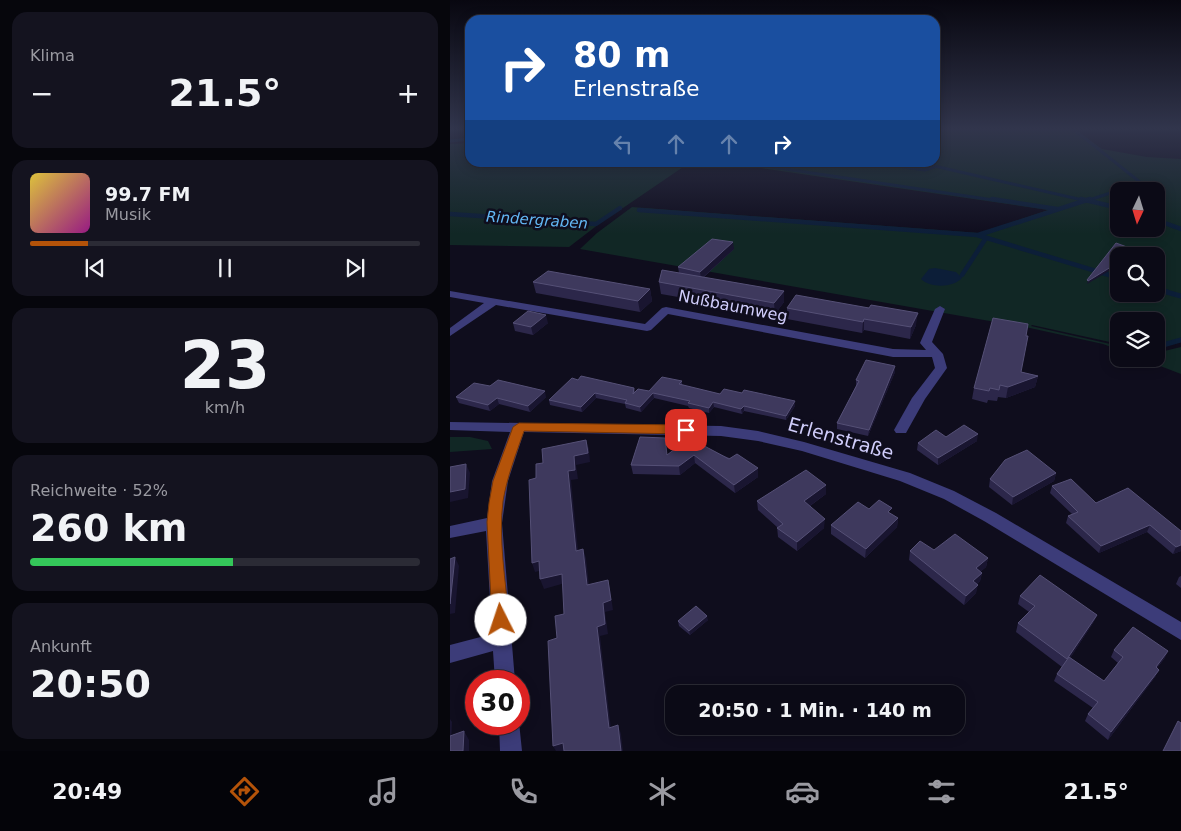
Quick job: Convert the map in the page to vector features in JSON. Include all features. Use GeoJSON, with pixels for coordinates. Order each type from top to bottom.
{"type":"FeatureCollection","features":[{"type":"Feature","properties":{"kind":"street"},"geometry":{"type":"LineString","coordinates":[[450,294],[493,302]]}},
{"type":"Feature","properties":{"kind":"street"},"geometry":{"type":"LineString","coordinates":[[450,333],[493,302]]}},
{"type":"Feature","properties":{"kind":"street","name":"Nußbaumweg"},"geometry":{"type":"LineString","coordinates":[[493,302],[647,328],[666,310],[893,353],[937,354]]}},
{"type":"Feature","properties":{"kind":"street"},"geometry":{"type":"LineString","coordinates":[[902,430],[919,398],[941,368],[937,354],[926,343],[940,310]]}},
{"type":"Feature","properties":{"kind":"street","name":"Erlenstraße"},"geometry":{"type":"LineString","coordinates":[[450,426],[721,431],[758,436],[905,477],[949,495],[990,517],[1181,632]]}},
{"type":"Feature","properties":{"kind":"street"},"geometry":{"type":"LineString","coordinates":[[504,670],[494,522],[500,481],[519,427]]}},
{"type":"Feature","properties":{"kind":"street"},"geometry":{"type":"LineString","coordinates":[[450,532],[494,522]]}},
{"type":"Feature","properties":{"kind":"street"},"geometry":{"type":"LineString","coordinates":[[450,654],[502,640]]}},
{"type":"Feature","properties":{"kind":"street"},"geometry":{"type":"LineString","coordinates":[[510,735],[511,751]]}},
{"type":"Feature","properties":{"kind":"green space"},"geometry":{"type":"Polygon","coordinates":[[[450,163],[465,163],[465,167],[683,167],[623,208],[618,208],[597,222],[450,214],[450,163]]]}},
{"type":"Feature","properties":{"kind":"green space"},"geometry":{"type":"Polygon","coordinates":[[[940,163],[1181,163],[1181,342],[1165,346],[1165,312],[1110,312],[1110,342],[1031,326],[1110,344],[1110,347],[1030,328],[580,249],[597,233],[632,207],[979,233],[1048,210],[753,167],[940,167],[940,163]]]}},
{"type":"Feature","properties":{"kind":"green space"},"geometry":{"type":"Polygon","coordinates":[[[450,215],[599,224],[569,247],[450,245],[450,215]]]}},
{"type":"Feature","properties":{"kind":"green space"},"geometry":{"type":"Polygon","coordinates":[[[1181,347],[1181,374],[1163,367],[1165,367],[1165,351],[1181,347]]]}},
{"type":"Feature","properties":{"kind":"green space"},"geometry":{"type":"Polygon","coordinates":[[[450,437],[470,437],[488,441],[492,449],[450,452],[450,437]]]}},
{"type":"Feature","properties":{"kind":"water"},"geometry":{"type":"Polygon","coordinates":[[[935,268],[956,272],[962,278],[953,284],[942,286],[930,284],[921,279],[929,269],[935,268]]]}},
{"type":"Feature","properties":{"kind":"building"},"geometry":{"type":"Polygon","coordinates":[[[712,239],[733,242],[700,272],[678,267],[712,239]]]}},
{"type":"Feature","properties":{"kind":"building"},"geometry":{"type":"Polygon","coordinates":[[[1116,243],[1127,247],[1113,247],[1116,243]]]}},
{"type":"Feature","properties":{"kind":"building"},"geometry":{"type":"Polygon","coordinates":[[[1110,251],[1110,268],[1087,280],[1110,251]]]}},
{"type":"Feature","properties":{"kind":"building"},"geometry":{"type":"Polygon","coordinates":[[[662,270],[784,291],[774,303],[659,282],[662,270]]]}},
{"type":"Feature","properties":{"kind":"building"},"geometry":{"type":"Polygon","coordinates":[[[548,271],[650,289],[638,301],[533,282],[548,271]]]}},
{"type":"Feature","properties":{"kind":"building"},"geometry":{"type":"Polygon","coordinates":[[[796,295],[869,308],[871,305],[918,313],[911,327],[864,319],[863,322],[787,308],[796,295]]]}},
{"type":"Feature","properties":{"kind":"building"},"geometry":{"type":"Polygon","coordinates":[[[528,311],[546,315],[531,327],[513,323],[528,311]]]}},
{"type":"Feature","properties":{"kind":"building"},"geometry":{"type":"Polygon","coordinates":[[[993,318],[1028,324],[1026,336],[1028,336],[1021,372],[1038,376],[1008,387],[1000,385],[999,390],[990,388],[989,391],[974,388],[993,318]]]}},
{"type":"Feature","properties":{"kind":"building"},"geometry":{"type":"Polygon","coordinates":[[[866,360],[895,366],[869,430],[837,423],[859,381],[856,380],[866,360]]]}},
{"type":"Feature","properties":{"kind":"building"},"geometry":{"type":"Polygon","coordinates":[[[581,376],[634,388],[633,394],[638,389],[649,391],[662,377],[682,381],[679,384],[720,394],[724,389],[742,393],[744,390],[795,401],[786,416],[744,406],[741,409],[713,402],[709,408],[688,403],[690,401],[653,393],[640,407],[625,403],[627,400],[595,393],[581,407],[549,400],[572,378],[578,380],[581,376]]]}},
{"type":"Feature","properties":{"kind":"building"},"geometry":{"type":"Polygon","coordinates":[[[498,380],[545,391],[528,406],[497,398],[488,405],[456,397],[474,383],[490,386],[498,380]]]}},
{"type":"Feature","properties":{"kind":"building"},"geometry":{"type":"Polygon","coordinates":[[[964,425],[978,434],[938,458],[918,443],[936,430],[946,437],[964,425]]]}},
{"type":"Feature","properties":{"kind":"building"},"geometry":{"type":"Polygon","coordinates":[[[674,430],[729,459],[737,454],[758,468],[734,485],[694,455],[679,466],[631,465],[640,437],[665,438],[667,455],[680,445],[670,437],[674,430]]]}},
{"type":"Feature","properties":{"kind":"building"},"geometry":{"type":"Polygon","coordinates":[[[586,440],[588,453],[574,456],[575,470],[568,471],[576,551],[583,549],[587,585],[608,580],[611,600],[603,603],[605,624],[597,627],[609,728],[618,725],[621,751],[564,751],[563,743],[553,746],[548,641],[557,638],[555,616],[564,614],[562,574],[540,579],[539,561],[532,563],[529,480],[536,478],[536,464],[543,463],[542,449],[586,440]]]}},
{"type":"Feature","properties":{"kind":"building"},"geometry":{"type":"Polygon","coordinates":[[[1027,450],[1056,473],[1013,497],[990,479],[1005,460],[1027,450]]]}},
{"type":"Feature","properties":{"kind":"building"},"geometry":{"type":"Polygon","coordinates":[[[466,464],[465,489],[450,492],[450,467],[466,464]]]}},
{"type":"Feature","properties":{"kind":"building"},"geometry":{"type":"Polygon","coordinates":[[[806,470],[826,485],[804,501],[825,519],[797,542],[777,528],[783,524],[757,501],[806,470]]]}},
{"type":"Feature","properties":{"kind":"building"},"geometry":{"type":"Polygon","coordinates":[[[1071,479],[1096,503],[1128,488],[1181,531],[1181,545],[1176,547],[1150,525],[1101,546],[1068,516],[1078,512],[1052,486],[1071,479]]]}},
{"type":"Feature","properties":{"kind":"building"},"geometry":{"type":"Polygon","coordinates":[[[879,500],[892,508],[888,512],[898,518],[866,549],[831,525],[858,502],[869,509],[879,500]]]}},
{"type":"Feature","properties":{"kind":"building"},"geometry":{"type":"Polygon","coordinates":[[[955,534],[988,558],[976,568],[982,573],[973,581],[978,585],[966,596],[910,551],[920,541],[934,550],[955,534]]]}},
{"type":"Feature","properties":{"kind":"building"},"geometry":{"type":"Polygon","coordinates":[[[455,557],[450,604],[450,559],[455,557]]]}},
{"type":"Feature","properties":{"kind":"building"},"geometry":{"type":"Polygon","coordinates":[[[1040,575],[1097,615],[1067,659],[1018,623],[1035,606],[1020,596],[1040,575]]]}},
{"type":"Feature","properties":{"kind":"building"},"geometry":{"type":"Polygon","coordinates":[[[696,606],[707,616],[689,631],[678,621],[696,606]]]}},
{"type":"Feature","properties":{"kind":"building"},"geometry":{"type":"Polygon","coordinates":[[[1133,627],[1168,651],[1156,667],[1159,670],[1111,732],[1088,714],[1098,702],[1057,674],[1069,657],[1104,681],[1123,657],[1114,650],[1133,627]]]}},
{"type":"Feature","properties":{"kind":"building"},"geometry":{"type":"Polygon","coordinates":[[[1178,721],[1181,723],[1181,751],[1163,751],[1178,721]]]}},
{"type":"Feature","properties":{"kind":"building"},"geometry":{"type":"Polygon","coordinates":[[[464,731],[463,751],[450,751],[450,736],[464,731]]]}},
{"type":"Feature","properties":{"kind":"waterway"},"geometry":{"type":"LineString","coordinates":[[1087,201],[1141,183],[1116,163]]}},
{"type":"Feature","properties":{"kind":"waterway"},"geometry":{"type":"LineString","coordinates":[[772,167],[1000,201]]}},
{"type":"Feature","properties":{"kind":"waterway"},"geometry":{"type":"LineString","coordinates":[[904,167],[925,170],[934,167]]}},
{"type":"Feature","properties":{"kind":"waterway"},"geometry":{"type":"LineString","coordinates":[[939,167],[1085,201]]}},
{"type":"Feature","properties":{"kind":"waterway"},"geometry":{"type":"LineString","coordinates":[[992,199],[1057,209]]}},
{"type":"Feature","properties":{"kind":"waterway"},"geometry":{"type":"LineString","coordinates":[[1081,199],[1086,200]]}},
{"type":"Feature","properties":{"kind":"waterway"},"geometry":{"type":"LineString","coordinates":[[1086,200],[1090,199]]}},
{"type":"Feature","properties":{"kind":"waterway"},"geometry":{"type":"LineString","coordinates":[[978,235],[1085,201]]}},
{"type":"Feature","properties":{"kind":"waterway"},"geometry":{"type":"LineString","coordinates":[[1087,201],[1110,206]]}},
{"type":"Feature","properties":{"kind":"waterway","name":"Rindergraben"},"geometry":{"type":"LineString","coordinates":[[450,214],[596,224],[620,208]]}},
{"type":"Feature","properties":{"kind":"waterway"},"geometry":{"type":"LineString","coordinates":[[639,210],[977,235],[1110,275]]}},
{"type":"Feature","properties":{"kind":"waterway"},"geometry":{"type":"LineString","coordinates":[[1165,223],[1181,229]]}},
{"type":"Feature","properties":{"kind":"waterway"},"geometry":{"type":"LineString","coordinates":[[962,275],[986,238]]}},
{"type":"Feature","properties":{"kind":"waterway"},"geometry":{"type":"LineString","coordinates":[[1165,292],[1181,296]]}},
{"type":"Feature","properties":{"kind":"waterway"},"geometry":{"type":"LineString","coordinates":[[1165,344],[1181,340]]}},
{"type":"Feature","properties":{"kind":"route"},"geometry":{"type":"LineString","coordinates":[[501,620],[494,522],[500,481],[519,427],[686,430]]}}]}
